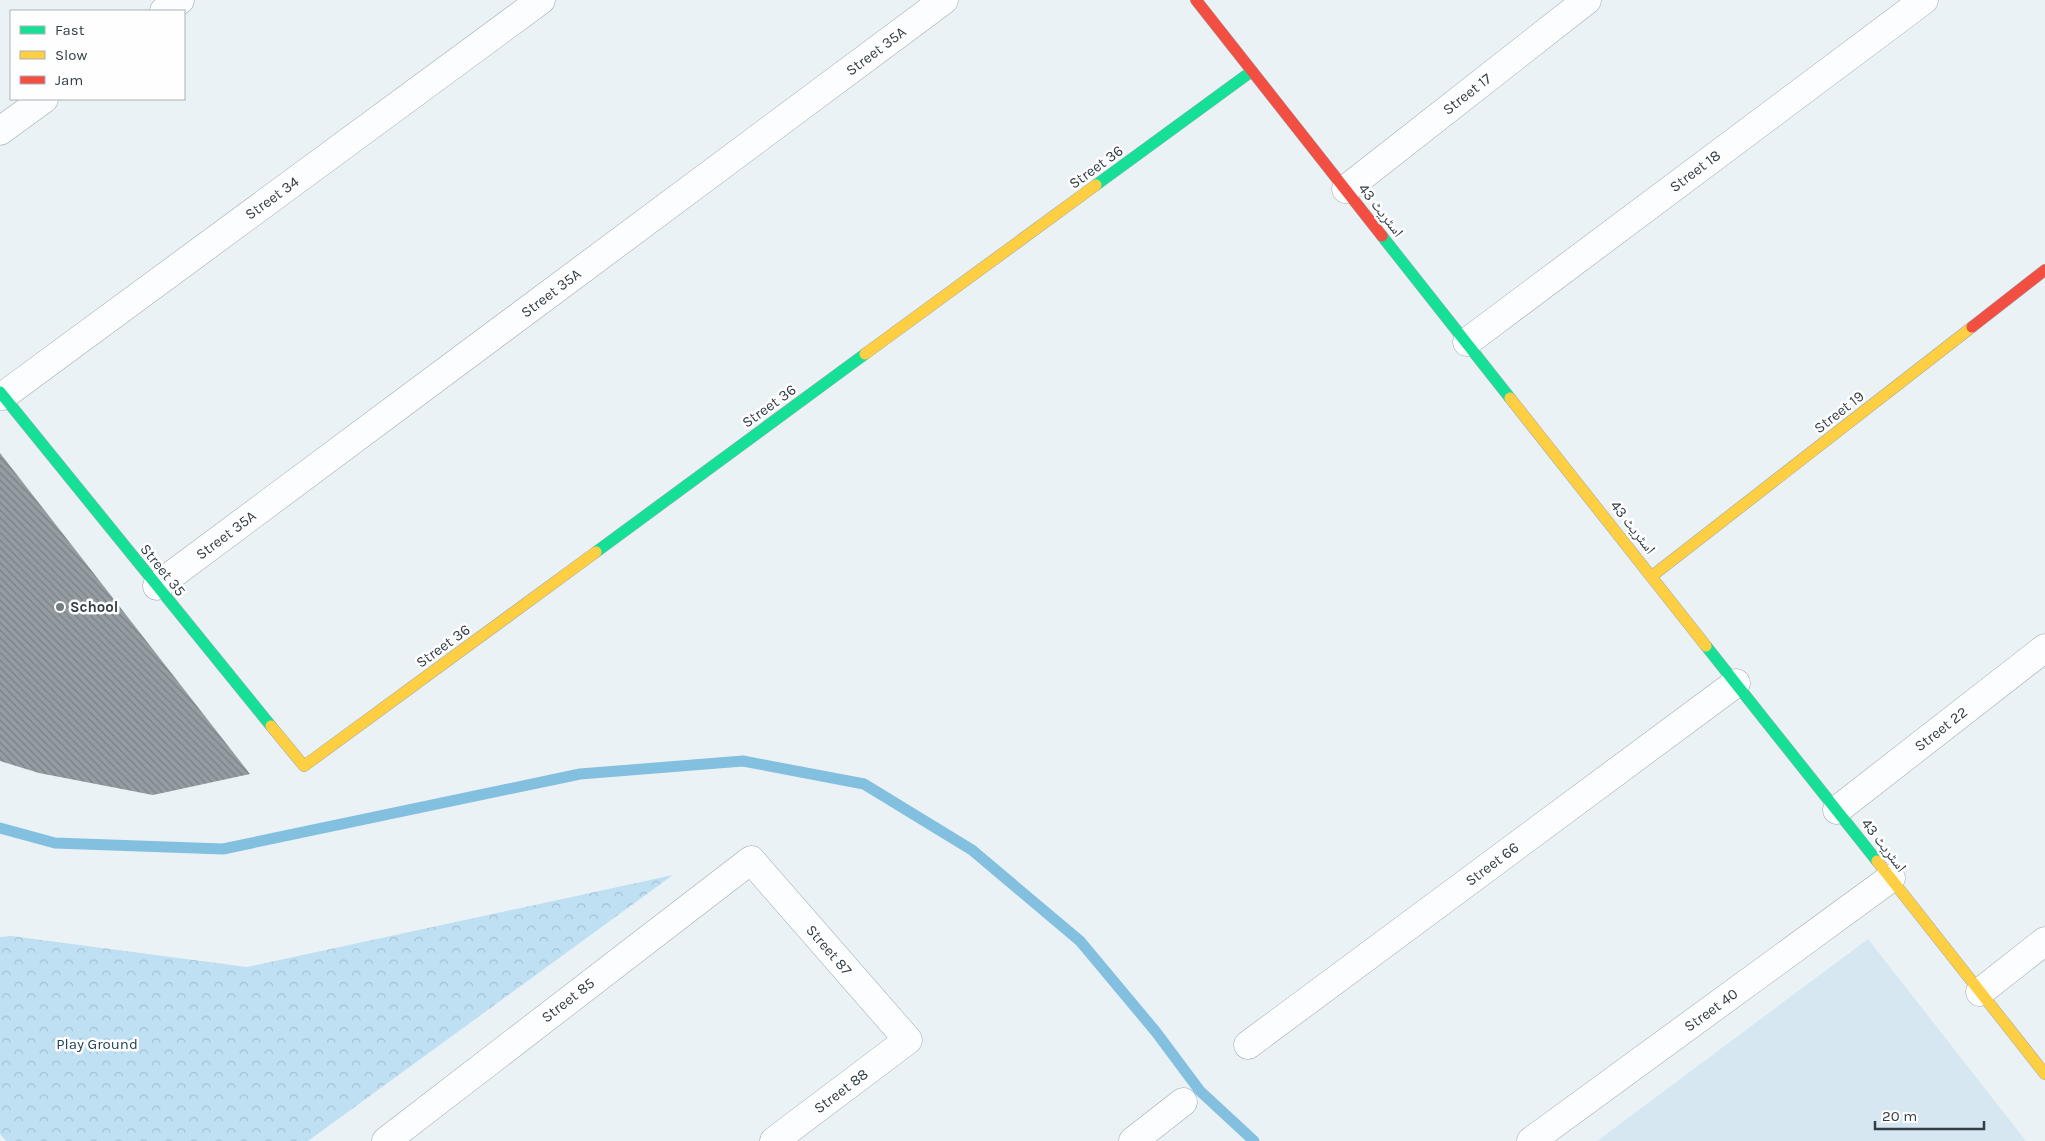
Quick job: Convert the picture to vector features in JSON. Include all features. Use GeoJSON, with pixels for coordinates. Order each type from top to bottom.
{"type":"FeatureCollection","features":[{"type":"Feature","properties":{"kind":"street"},"geometry":{"type":"LineString","coordinates":[[165,10],[180,0]]}},
{"type":"Feature","properties":{"kind":"street","name":"Street 34"},"geometry":{"type":"LineString","coordinates":[[1,394],[541,0]]}},
{"type":"Feature","properties":{"kind":"street","name":"Street 35A"},"geometry":{"type":"LineString","coordinates":[[158,586],[944,0]]}},
{"type":"Feature","properties":{"kind":"street","name":"اسٹریٹ 43"},"geometry":{"type":"LineString","coordinates":[[1196,0],[2045,1074]]}},
{"type":"Feature","properties":{"kind":"street","name":"Street 17"},"geometry":{"type":"LineString","coordinates":[[1346,189],[1587,0]]}},
{"type":"Feature","properties":{"kind":"street","name":"Street 18"},"geometry":{"type":"LineString","coordinates":[[1467,342],[1924,0]]}},
{"type":"Feature","properties":{"kind":"street","name":"Street 36"},"geometry":{"type":"LineString","coordinates":[[304,766],[1252,71]]}},
{"type":"Feature","properties":{"kind":"street"},"geometry":{"type":"LineString","coordinates":[[0,131],[43,100]]}},
{"type":"Feature","properties":{"kind":"street","name":"Street 19"},"geometry":{"type":"LineString","coordinates":[[1652,576],[2045,270]]}},
{"type":"Feature","properties":{"kind":"street","name":"Street 35"},"geometry":{"type":"LineString","coordinates":[[1,394],[304,766]]}},
{"type":"Feature","properties":{"kind":"street","name":"Street 22"},"geometry":{"type":"LineString","coordinates":[[1837,810],[2045,648]]}},
{"type":"Feature","properties":{"kind":"street","name":"Street 66"},"geometry":{"type":"LineString","coordinates":[[1248,1045],[1736,683]]}},
{"type":"Feature","properties":{"kind":"street","name":"Street 87"},"geometry":{"type":"LineString","coordinates":[[751,860],[908,1040]]}},
{"type":"Feature","properties":{"kind":"street","name":"Street 85"},"geometry":{"type":"LineString","coordinates":[[386,1141],[751,860]]}},
{"type":"Feature","properties":{"kind":"street","name":"Street 40"},"geometry":{"type":"LineString","coordinates":[[1531,1141],[1891,878]]}},
{"type":"Feature","properties":{"kind":"street"},"geometry":{"type":"LineString","coordinates":[[1980,992],[2045,941]]}},
{"type":"Feature","properties":{"kind":"street","name":"Street 88"},"geometry":{"type":"LineString","coordinates":[[774,1141],[908,1040]]}},
{"type":"Feature","properties":{"kind":"street"},"geometry":{"type":"LineString","coordinates":[[1133,1141],[1183,1102]]}},
{"type":"Feature","properties":{"kind":"shaded area"},"geometry":{"type":"Polygon","coordinates":[[[1868,939],[2026,1141],[1597,1141],[1868,939]]]}},
{"type":"Feature","properties":{"kind":"green space","name":"Play Ground"},"geometry":{"type":"Polygon","coordinates":[[[673,875],[308,1141],[6,1141],[0,1134],[0,937],[11,936],[247,967],[673,875]]]}},
{"type":"Feature","properties":{"kind":"building","name":"School"},"geometry":{"type":"Polygon","coordinates":[[[0,453],[250,774],[153,795],[39,773],[0,761],[0,453]]]}},
{"type":"Feature","properties":{"kind":"waterway"},"geometry":{"type":"LineString","coordinates":[[0,828],[55,843],[223,849],[580,774],[743,761],[864,784],[972,850],[1080,941],[1156,1032],[1200,1091],[1254,1141]]}},
{"type":"Feature","properties":{"kind":"traffic: fast"},"geometry":{"type":"LineString","coordinates":[[1096,185],[1252,71]]}},
{"type":"Feature","properties":{"kind":"traffic: fast"},"geometry":{"type":"LineString","coordinates":[[1382,236],[1510,398]]}},
{"type":"Feature","properties":{"kind":"traffic: fast"},"geometry":{"type":"LineString","coordinates":[[596,552],[865,354]]}},
{"type":"Feature","properties":{"kind":"traffic: fast"},"geometry":{"type":"LineString","coordinates":[[0,392],[271,726]]}},
{"type":"Feature","properties":{"kind":"traffic: fast"},"geometry":{"type":"LineString","coordinates":[[1706,646],[1877,861]]}},
{"type":"Feature","properties":{"kind":"traffic: slow"},"geometry":{"type":"LineString","coordinates":[[865,354],[1096,185]]}},
{"type":"Feature","properties":{"kind":"traffic: slow"},"geometry":{"type":"LineString","coordinates":[[1652,576],[1972,327]]}},
{"type":"Feature","properties":{"kind":"traffic: slow"},"geometry":{"type":"LineString","coordinates":[[1510,398],[1706,646]]}},
{"type":"Feature","properties":{"kind":"traffic: slow"},"geometry":{"type":"LineString","coordinates":[[271,726],[304,766],[596,552]]}},
{"type":"Feature","properties":{"kind":"traffic: slow"},"geometry":{"type":"LineString","coordinates":[[1877,861],[2045,1074]]}},
{"type":"Feature","properties":{"kind":"traffic: jam"},"geometry":{"type":"LineString","coordinates":[[1196,0],[1382,236]]}},
{"type":"Feature","properties":{"kind":"traffic: jam"},"geometry":{"type":"LineString","coordinates":[[1972,327],[2045,270]]}},
{"type":"Feature","properties":{"kind":"place","name":"School"},"geometry":{"type":"Point","coordinates":[60,607]}}]}
